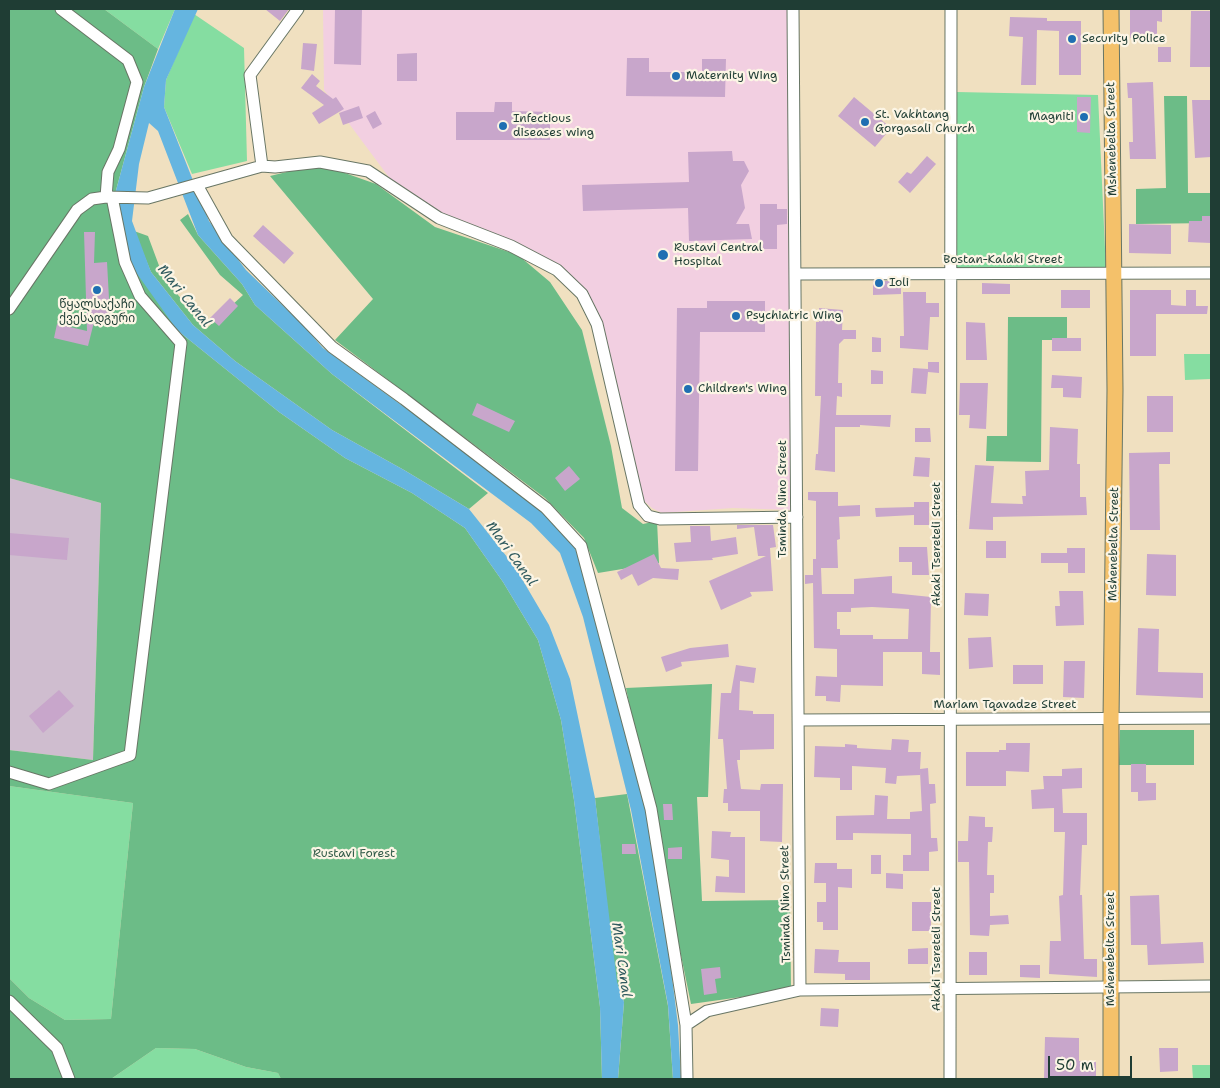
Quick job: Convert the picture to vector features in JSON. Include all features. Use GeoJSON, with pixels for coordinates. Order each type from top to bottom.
{"type":"FeatureCollection","features":[{"type":"Feature","properties":{"kind":"main road","name":"Mshenebelta Street"},"geometry":{"type":"LineString","coordinates":[[1111,9],[1110,95],[1114,273],[1114,545],[1111,719],[1112,1079]]}},
{"type":"Feature","properties":{"kind":"street"},"geometry":{"type":"LineString","coordinates":[[9,772],[49,784],[130,755],[182,343],[140,296],[125,262],[111,197],[108,172],[119,149],[137,82],[128,60],[61,9]]}},
{"type":"Feature","properties":{"kind":"street"},"geometry":{"type":"LineString","coordinates":[[262,166],[250,75],[298,9]]}},
{"type":"Feature","properties":{"kind":"street","name":"Tsminda Nino Street"},"geometry":{"type":"LineString","coordinates":[[793,9],[800,990]]}},
{"type":"Feature","properties":{"kind":"street","name":"Akaki Tsereteli Street"},"geometry":{"type":"LineString","coordinates":[[950,1079],[951,9]]}},
{"type":"Feature","properties":{"kind":"street"},"geometry":{"type":"LineString","coordinates":[[9,309],[77,210],[92,199],[111,197],[148,198],[262,166],[275,167],[320,162],[368,171],[439,218],[511,246],[557,270],[582,294],[597,324],[639,505],[648,516],[660,519],[796,517]]}},
{"type":"Feature","properties":{"kind":"street"},"geometry":{"type":"LineString","coordinates":[[197,185],[227,239],[332,348],[404,399],[546,508],[581,546],[651,809],[686,1025],[687,1079]]}},
{"type":"Feature","properties":{"kind":"street","name":"Bostan-Kalaki Street"},"geometry":{"type":"LineString","coordinates":[[795,274],[1211,273]]}},
{"type":"Feature","properties":{"kind":"street","name":"Mariam Tqavadze Street"},"geometry":{"type":"LineString","coordinates":[[798,720],[1211,718]]}},
{"type":"Feature","properties":{"kind":"street"},"geometry":{"type":"LineString","coordinates":[[686,1025],[707,1012],[800,990],[1211,986]]}},
{"type":"Feature","properties":{"kind":"street"},"geometry":{"type":"LineString","coordinates":[[9,1001],[56,1048],[69,1079]]}},
{"type":"Feature","properties":{"kind":"shaded area","name":"Rustavi Central Hospital"},"geometry":{"type":"Polygon","coordinates":[[[323,9],[789,9],[792,510],[733,508],[662,513],[652,508],[642,499],[585,290],[441,215],[391,180],[324,90],[323,9]]]}},
{"type":"Feature","properties":{"kind":"shaded area"},"geometry":{"type":"Polygon","coordinates":[[[9,478],[101,503],[93,760],[9,750],[9,478]]]}},
{"type":"Feature","properties":{"kind":"green space","name":"Rustavi Forest"},"geometry":{"type":"Polygon","coordinates":[[[9,9],[104,9],[158,49],[144,87],[115,194],[177,330],[279,412],[345,458],[412,493],[465,528],[503,582],[538,640],[561,720],[574,800],[600,1007],[602,1079],[281,1079],[278,1073],[246,1067],[195,1049],[156,1048],[111,1079],[9,1079],[9,978],[29,998],[65,1020],[111,1019],[133,803],[9,786],[9,750],[93,760],[101,503],[9,478],[9,9]]]}},
{"type":"Feature","properties":{"kind":"green space"},"geometry":{"type":"Polygon","coordinates":[[[104,9],[175,9],[158,49],[104,9]]]}},
{"type":"Feature","properties":{"kind":"green space"},"geometry":{"type":"Polygon","coordinates":[[[194,14],[244,48],[247,161],[192,174],[164,107],[166,80],[194,14]]]}},
{"type":"Feature","properties":{"kind":"green space"},"geometry":{"type":"Polygon","coordinates":[[[957,92],[1098,95],[1106,271],[957,269],[957,92]]]}},
{"type":"Feature","properties":{"kind":"green space"},"geometry":{"type":"Polygon","coordinates":[[[1164,96],[1187,96],[1188,193],[1211,193],[1211,223],[1136,224],[1136,189],[1166,188],[1164,96]]]}},
{"type":"Feature","properties":{"kind":"green space"},"geometry":{"type":"Polygon","coordinates":[[[328,167],[376,184],[435,227],[518,255],[550,282],[582,330],[611,446],[622,508],[643,524],[657,521],[659,563],[598,573],[584,538],[545,498],[335,340],[373,299],[270,176],[295,170],[328,167]]]}},
{"type":"Feature","properties":{"kind":"green space"},"geometry":{"type":"Polygon","coordinates":[[[188,214],[198,235],[242,284],[255,305],[332,374],[488,493],[469,509],[332,430],[235,361],[193,325],[151,272],[134,231],[148,236],[164,279],[207,328],[243,295],[220,275],[180,220],[188,214]]]}},
{"type":"Feature","properties":{"kind":"green space"},"geometry":{"type":"Polygon","coordinates":[[[1008,317],[1067,317],[1067,340],[1042,340],[1041,462],[986,461],[987,436],[1007,436],[1008,317]]]}},
{"type":"Feature","properties":{"kind":"green space"},"geometry":{"type":"Polygon","coordinates":[[[1184,354],[1211,354],[1211,379],[1185,380],[1184,354]]]}},
{"type":"Feature","properties":{"kind":"green space"},"geometry":{"type":"Polygon","coordinates":[[[712,684],[708,797],[697,797],[702,901],[790,900],[791,990],[691,1004],[626,688],[712,684]]]}},
{"type":"Feature","properties":{"kind":"green space"},"geometry":{"type":"Polygon","coordinates":[[[1120,730],[1194,730],[1194,765],[1119,765],[1120,730]]]}},
{"type":"Feature","properties":{"kind":"green space"},"geometry":{"type":"Polygon","coordinates":[[[9,786],[133,803],[111,1019],[65,1020],[29,998],[9,978],[9,786]]]}},
{"type":"Feature","properties":{"kind":"green space"},"geometry":{"type":"Polygon","coordinates":[[[627,794],[668,1006],[673,1079],[618,1079],[624,1002],[615,978],[595,798],[627,794]]]}},
{"type":"Feature","properties":{"kind":"green space"},"geometry":{"type":"Polygon","coordinates":[[[156,1048],[195,1049],[246,1067],[278,1073],[281,1079],[111,1079],[156,1048]]]}},
{"type":"Feature","properties":{"kind":"green space"},"geometry":{"type":"Polygon","coordinates":[[[1192,1065],[1211,1065],[1211,1079],[1193,1079],[1192,1065]]]}},
{"type":"Feature","properties":{"kind":"water"},"geometry":{"type":"Polygon","coordinates":[[[175,9],[198,9],[166,80],[164,107],[209,221],[246,270],[303,325],[323,348],[477,460],[539,509],[575,548],[597,614],[648,816],[672,977],[678,1025],[681,1079],[673,1079],[668,1005],[631,810],[583,617],[560,553],[531,523],[332,374],[255,305],[242,284],[198,235],[158,131],[149,123],[139,164],[132,221],[151,272],[193,325],[235,361],[332,430],[469,509],[515,567],[549,625],[570,679],[595,798],[617,982],[624,1002],[618,1079],[602,1079],[600,1007],[574,800],[561,720],[538,640],[503,582],[465,528],[412,493],[345,458],[279,412],[177,330],[128,261],[115,194],[144,87],[175,9]]]}},
{"type":"Feature","properties":{"kind":"building"},"geometry":{"type":"Polygon","coordinates":[[[265,9],[289,9],[280,21],[265,9]]]}},
{"type":"Feature","properties":{"kind":"building"},"geometry":{"type":"Polygon","coordinates":[[[335,9],[362,9],[361,65],[334,64],[335,9]]]}},
{"type":"Feature","properties":{"kind":"building"},"geometry":{"type":"Polygon","coordinates":[[[1130,9],[1162,9],[1162,22],[1157,21],[1157,40],[1130,38],[1130,9]]]}},
{"type":"Feature","properties":{"kind":"building"},"geometry":{"type":"Polygon","coordinates":[[[1191,11],[1211,11],[1211,67],[1190,67],[1191,11]]]}},
{"type":"Feature","properties":{"kind":"building"},"geometry":{"type":"Polygon","coordinates":[[[1010,17],[1047,18],[1047,21],[1081,21],[1081,75],[1059,75],[1059,31],[1037,30],[1036,85],[1021,85],[1023,37],[1009,36],[1010,17]]]}},
{"type":"Feature","properties":{"kind":"building"},"geometry":{"type":"Polygon","coordinates":[[[303,43],[317,44],[314,71],[301,69],[303,43]]]}},
{"type":"Feature","properties":{"kind":"building"},"geometry":{"type":"Polygon","coordinates":[[[1158,47],[1171,47],[1171,62],[1158,62],[1158,47]]]}},
{"type":"Feature","properties":{"kind":"building"},"geometry":{"type":"Polygon","coordinates":[[[417,53],[417,81],[397,81],[397,54],[417,53]]]}},
{"type":"Feature","properties":{"kind":"building","name":"Maternity Wing"},"geometry":{"type":"Polygon","coordinates":[[[627,58],[649,58],[649,72],[702,72],[702,59],[726,59],[725,97],[626,96],[627,58]]]}},
{"type":"Feature","properties":{"kind":"building"},"geometry":{"type":"Polygon","coordinates":[[[312,74],[320,81],[316,86],[333,99],[336,97],[344,109],[319,124],[312,113],[324,105],[301,88],[312,74]]]}},
{"type":"Feature","properties":{"kind":"building"},"geometry":{"type":"Polygon","coordinates":[[[1153,82],[1156,159],[1130,159],[1129,142],[1133,142],[1132,98],[1128,98],[1127,83],[1153,82]]]}},
{"type":"Feature","properties":{"kind":"building","name":"St. Vakhtang Gorgasali Church"},"geometry":{"type":"Polygon","coordinates":[[[854,97],[891,128],[875,147],[838,116],[854,97]]]}},
{"type":"Feature","properties":{"kind":"building"},"geometry":{"type":"Polygon","coordinates":[[[1077,97],[1091,97],[1090,133],[1077,132],[1077,97]]]}},
{"type":"Feature","properties":{"kind":"building"},"geometry":{"type":"Polygon","coordinates":[[[1192,100],[1211,100],[1211,157],[1195,158],[1192,100]]]}},
{"type":"Feature","properties":{"kind":"building","name":"Infectious diseases wing"},"geometry":{"type":"Polygon","coordinates":[[[495,102],[512,102],[512,111],[550,112],[550,140],[456,140],[456,112],[494,112],[495,102]]]}},
{"type":"Feature","properties":{"kind":"building"},"geometry":{"type":"Polygon","coordinates":[[[359,106],[363,118],[343,125],[339,113],[359,106]]]}},
{"type":"Feature","properties":{"kind":"building"},"geometry":{"type":"Polygon","coordinates":[[[375,111],[382,124],[373,129],[366,116],[375,111]]]}},
{"type":"Feature","properties":{"kind":"building"},"geometry":{"type":"Polygon","coordinates":[[[732,151],[733,161],[744,161],[749,171],[741,185],[745,208],[736,224],[749,224],[752,239],[689,241],[688,208],[583,211],[582,185],[689,182],[688,152],[732,151]]]}},
{"type":"Feature","properties":{"kind":"building"},"geometry":{"type":"Polygon","coordinates":[[[927,156],[936,164],[910,193],[898,182],[907,172],[911,174],[927,156]]]}},
{"type":"Feature","properties":{"kind":"building"},"geometry":{"type":"Polygon","coordinates":[[[760,204],[777,204],[777,209],[787,209],[787,224],[777,225],[777,249],[760,249],[760,204]]]}},
{"type":"Feature","properties":{"kind":"building"},"geometry":{"type":"Polygon","coordinates":[[[1202,216],[1211,216],[1211,243],[1188,242],[1189,221],[1202,221],[1202,216]]]}},
{"type":"Feature","properties":{"kind":"building"},"geometry":{"type":"Polygon","coordinates":[[[1129,224],[1171,225],[1171,254],[1129,253],[1129,224]]]}},
{"type":"Feature","properties":{"kind":"building"},"geometry":{"type":"Polygon","coordinates":[[[263,225],[294,253],[284,264],[253,236],[263,225]]]}},
{"type":"Feature","properties":{"kind":"building"},"geometry":{"type":"Polygon","coordinates":[[[84,232],[95,232],[94,263],[107,262],[110,317],[95,318],[88,346],[54,338],[57,324],[87,331],[84,232]]]}},
{"type":"Feature","properties":{"kind":"building"},"geometry":{"type":"Polygon","coordinates":[[[873,281],[901,281],[901,294],[873,295],[873,281]]]}},
{"type":"Feature","properties":{"kind":"building"},"geometry":{"type":"Polygon","coordinates":[[[982,283],[1010,284],[1010,294],[982,294],[982,283]]]}},
{"type":"Feature","properties":{"kind":"building"},"geometry":{"type":"Polygon","coordinates":[[[1061,290],[1090,290],[1090,308],[1061,308],[1061,290]]]}},
{"type":"Feature","properties":{"kind":"building"},"geometry":{"type":"Polygon","coordinates":[[[1130,290],[1171,290],[1171,305],[1186,306],[1186,290],[1196,290],[1196,306],[1208,306],[1207,314],[1156,314],[1156,356],[1130,356],[1130,290]]]}},
{"type":"Feature","properties":{"kind":"building"},"geometry":{"type":"Polygon","coordinates":[[[903,292],[926,292],[926,303],[939,303],[939,317],[930,317],[928,350],[900,348],[900,336],[904,336],[903,292]]]}},
{"type":"Feature","properties":{"kind":"building"},"geometry":{"type":"Polygon","coordinates":[[[230,298],[238,306],[219,326],[210,318],[230,298]]]}},
{"type":"Feature","properties":{"kind":"building","name":"Children's Wing"},"geometry":{"type":"Polygon","coordinates":[[[707,301],[765,301],[765,332],[700,332],[698,471],[675,471],[677,308],[707,308],[707,301]]]}},
{"type":"Feature","properties":{"kind":"building"},"geometry":{"type":"Polygon","coordinates":[[[819,308],[843,310],[842,330],[856,330],[856,339],[844,339],[839,344],[838,383],[842,383],[842,397],[837,396],[836,415],[891,415],[890,427],[860,425],[860,427],[835,427],[835,472],[815,470],[816,454],[818,454],[821,396],[815,396],[816,322],[819,322],[819,308]]]}},
{"type":"Feature","properties":{"kind":"building"},"geometry":{"type":"Polygon","coordinates":[[[966,322],[985,323],[987,360],[966,360],[966,322]]]}},
{"type":"Feature","properties":{"kind":"building"},"geometry":{"type":"Polygon","coordinates":[[[872,337],[881,338],[881,352],[872,352],[872,337]]]}},
{"type":"Feature","properties":{"kind":"building"},"geometry":{"type":"Polygon","coordinates":[[[1052,338],[1081,338],[1081,351],[1052,351],[1052,338]]]}},
{"type":"Feature","properties":{"kind":"building"},"geometry":{"type":"Polygon","coordinates":[[[928,362],[939,362],[939,373],[928,372],[926,394],[911,393],[913,368],[928,369],[928,362]]]}},
{"type":"Feature","properties":{"kind":"building"},"geometry":{"type":"Polygon","coordinates":[[[871,370],[883,371],[883,384],[871,384],[871,370]]]}},
{"type":"Feature","properties":{"kind":"building"},"geometry":{"type":"Polygon","coordinates":[[[1052,375],[1082,377],[1081,398],[1063,397],[1063,388],[1051,388],[1052,375]]]}},
{"type":"Feature","properties":{"kind":"building"},"geometry":{"type":"Polygon","coordinates":[[[960,383],[988,383],[986,429],[969,428],[970,415],[959,415],[960,383]]]}},
{"type":"Feature","properties":{"kind":"building"},"geometry":{"type":"Polygon","coordinates":[[[1147,396],[1173,396],[1173,432],[1147,432],[1147,396]]]}},
{"type":"Feature","properties":{"kind":"building"},"geometry":{"type":"Polygon","coordinates":[[[477,403],[515,421],[509,432],[472,415],[477,403]]]}},
{"type":"Feature","properties":{"kind":"building"},"geometry":{"type":"Polygon","coordinates":[[[1050,427],[1078,429],[1077,464],[1080,464],[1080,497],[1086,497],[1087,515],[993,517],[993,530],[969,529],[975,465],[994,466],[991,503],[1023,504],[1022,496],[1026,496],[1025,471],[1049,470],[1050,427]]]}},
{"type":"Feature","properties":{"kind":"building"},"geometry":{"type":"Polygon","coordinates":[[[915,428],[930,428],[931,442],[915,442],[915,428]]]}},
{"type":"Feature","properties":{"kind":"building"},"geometry":{"type":"Polygon","coordinates":[[[1170,452],[1170,464],[1159,464],[1160,530],[1130,530],[1129,453],[1170,452]]]}},
{"type":"Feature","properties":{"kind":"building"},"geometry":{"type":"Polygon","coordinates":[[[915,457],[930,458],[929,477],[913,476],[915,457]]]}},
{"type":"Feature","properties":{"kind":"building"},"geometry":{"type":"Polygon","coordinates":[[[569,466],[580,479],[565,491],[555,478],[569,466]]]}},
{"type":"Feature","properties":{"kind":"building"},"geometry":{"type":"Polygon","coordinates":[[[808,492],[838,492],[838,506],[860,505],[860,516],[839,517],[840,539],[837,540],[838,568],[821,568],[822,594],[854,594],[854,579],[892,576],[892,593],[931,597],[930,652],[940,652],[940,675],[922,674],[922,652],[883,652],[883,686],[841,685],[840,702],[826,701],[826,696],[815,696],[816,676],[837,677],[837,649],[814,648],[813,583],[805,584],[805,575],[813,575],[813,559],[816,559],[816,501],[808,500],[808,492]],[[851,608],[851,612],[837,612],[837,629],[840,629],[840,635],[873,635],[873,639],[908,639],[909,609],[851,608]]]}},
{"type":"Feature","properties":{"kind":"building"},"geometry":{"type":"Polygon","coordinates":[[[914,502],[929,502],[929,525],[914,525],[914,515],[876,517],[875,508],[914,507],[914,502]]]}},
{"type":"Feature","properties":{"kind":"building"},"geometry":{"type":"Polygon","coordinates":[[[737,525],[773,525],[776,547],[770,548],[773,591],[750,592],[752,596],[721,610],[709,581],[766,556],[758,556],[754,527],[737,529],[737,525]]]}},
{"type":"Feature","properties":{"kind":"building"},"geometry":{"type":"Polygon","coordinates":[[[690,526],[710,526],[711,541],[736,537],[738,554],[712,558],[713,560],[676,562],[674,543],[691,542],[690,526]]]}},
{"type":"Feature","properties":{"kind":"building"},"geometry":{"type":"Polygon","coordinates":[[[9,533],[69,538],[67,560],[9,555],[9,533]]]}},
{"type":"Feature","properties":{"kind":"building"},"geometry":{"type":"Polygon","coordinates":[[[986,541],[1006,541],[1006,558],[986,558],[986,541]]]}},
{"type":"Feature","properties":{"kind":"building"},"geometry":{"type":"Polygon","coordinates":[[[899,547],[927,547],[929,575],[912,575],[912,562],[899,562],[899,547]]]}},
{"type":"Feature","properties":{"kind":"building"},"geometry":{"type":"Polygon","coordinates":[[[1067,548],[1085,548],[1085,573],[1068,573],[1068,563],[1041,563],[1041,553],[1067,553],[1067,548]]]}},
{"type":"Feature","properties":{"kind":"building"},"geometry":{"type":"Polygon","coordinates":[[[654,554],[661,568],[679,569],[678,580],[653,578],[638,586],[632,574],[621,580],[617,572],[654,554]]]}},
{"type":"Feature","properties":{"kind":"building"},"geometry":{"type":"Polygon","coordinates":[[[1147,554],[1176,555],[1176,596],[1146,595],[1147,554]]]}},
{"type":"Feature","properties":{"kind":"building"},"geometry":{"type":"Polygon","coordinates":[[[1059,591],[1083,591],[1084,625],[1056,626],[1055,606],[1060,606],[1059,591]]]}},
{"type":"Feature","properties":{"kind":"building"},"geometry":{"type":"Polygon","coordinates":[[[965,593],[989,594],[988,616],[964,615],[965,593]]]}},
{"type":"Feature","properties":{"kind":"building"},"geometry":{"type":"Polygon","coordinates":[[[1138,628],[1159,629],[1158,672],[1203,673],[1203,698],[1136,695],[1138,628]]]}},
{"type":"Feature","properties":{"kind":"building"},"geometry":{"type":"Polygon","coordinates":[[[991,637],[993,667],[969,669],[968,638],[991,637]]]}},
{"type":"Feature","properties":{"kind":"building"},"geometry":{"type":"Polygon","coordinates":[[[728,644],[729,657],[681,662],[682,666],[666,672],[661,657],[690,648],[728,644]]]}},
{"type":"Feature","properties":{"kind":"building"},"geometry":{"type":"Polygon","coordinates":[[[1064,661],[1085,661],[1084,698],[1063,697],[1064,661]]]}},
{"type":"Feature","properties":{"kind":"building"},"geometry":{"type":"Polygon","coordinates":[[[736,665],[756,668],[754,683],[740,681],[739,710],[753,711],[753,714],[774,714],[774,749],[740,750],[740,760],[737,760],[741,789],[760,790],[761,784],[783,784],[782,842],[760,841],[760,811],[728,811],[728,803],[723,803],[724,789],[727,789],[723,739],[718,739],[721,693],[731,693],[736,665]]]}},
{"type":"Feature","properties":{"kind":"building"},"geometry":{"type":"Polygon","coordinates":[[[1013,665],[1043,665],[1043,684],[1013,684],[1013,665]]]}},
{"type":"Feature","properties":{"kind":"building"},"geometry":{"type":"Polygon","coordinates":[[[59,690],[74,706],[43,733],[29,716],[59,690]]]}},
{"type":"Feature","properties":{"kind":"building"},"geometry":{"type":"Polygon","coordinates":[[[892,739],[909,740],[908,752],[921,752],[920,769],[928,768],[929,784],[935,784],[936,803],[930,804],[931,838],[937,838],[938,851],[929,852],[929,871],[903,871],[903,855],[911,855],[911,834],[853,833],[853,840],[836,840],[836,816],[874,815],[875,795],[888,796],[887,819],[910,819],[910,812],[922,811],[920,772],[920,775],[897,776],[896,784],[885,783],[886,768],[852,766],[852,790],[840,790],[840,778],[814,777],[815,746],[845,747],[845,744],[857,745],[857,748],[891,750],[892,739]]]}},
{"type":"Feature","properties":{"kind":"building"},"geometry":{"type":"Polygon","coordinates":[[[1006,743],[1030,743],[1029,772],[1006,771],[1006,786],[966,786],[966,752],[999,752],[999,750],[1006,750],[1006,743]]]}},
{"type":"Feature","properties":{"kind":"building"},"geometry":{"type":"Polygon","coordinates":[[[1131,764],[1146,764],[1146,783],[1156,783],[1156,800],[1138,801],[1138,792],[1131,792],[1131,764]]]}},
{"type":"Feature","properties":{"kind":"building"},"geometry":{"type":"Polygon","coordinates":[[[1082,768],[1082,788],[1062,789],[1063,813],[1087,813],[1087,845],[1082,845],[1080,895],[1082,895],[1084,959],[1097,959],[1097,977],[1049,974],[1050,941],[1061,941],[1059,896],[1063,895],[1065,832],[1054,832],[1054,808],[1032,809],[1031,790],[1044,789],[1043,776],[1062,776],[1062,769],[1082,768]]]}},
{"type":"Feature","properties":{"kind":"building"},"geometry":{"type":"Polygon","coordinates":[[[663,804],[672,804],[673,820],[664,820],[663,804]]]}},
{"type":"Feature","properties":{"kind":"building"},"geometry":{"type":"Polygon","coordinates":[[[969,816],[985,817],[985,827],[993,827],[992,842],[988,842],[987,875],[994,875],[994,893],[990,893],[990,916],[1008,915],[1009,924],[990,925],[989,936],[970,935],[969,862],[958,862],[958,841],[968,841],[969,816]]]}},
{"type":"Feature","properties":{"kind":"building"},"geometry":{"type":"Polygon","coordinates":[[[712,831],[731,832],[730,837],[745,837],[745,893],[715,892],[716,876],[729,877],[729,860],[711,858],[712,831]]]}},
{"type":"Feature","properties":{"kind":"building"},"geometry":{"type":"Polygon","coordinates":[[[622,844],[635,844],[636,854],[622,854],[622,844]]]}},
{"type":"Feature","properties":{"kind":"building"},"geometry":{"type":"Polygon","coordinates":[[[682,847],[682,859],[668,859],[668,848],[682,847]]]}},
{"type":"Feature","properties":{"kind":"building"},"geometry":{"type":"Polygon","coordinates":[[[871,855],[881,855],[881,874],[871,874],[871,855]]]}},
{"type":"Feature","properties":{"kind":"building"},"geometry":{"type":"Polygon","coordinates":[[[815,863],[837,863],[837,869],[852,869],[852,888],[838,887],[838,930],[823,930],[823,922],[817,922],[817,902],[826,902],[826,883],[814,883],[815,863]]]}},
{"type":"Feature","properties":{"kind":"building"},"geometry":{"type":"Polygon","coordinates":[[[886,873],[903,874],[903,889],[886,888],[886,873]]]}},
{"type":"Feature","properties":{"kind":"building"},"geometry":{"type":"Polygon","coordinates":[[[1159,895],[1161,944],[1203,942],[1204,963],[1148,965],[1147,945],[1131,945],[1130,896],[1159,895]]]}},
{"type":"Feature","properties":{"kind":"building"},"geometry":{"type":"Polygon","coordinates":[[[912,902],[931,902],[931,931],[912,931],[912,902]]]}},
{"type":"Feature","properties":{"kind":"building"},"geometry":{"type":"Polygon","coordinates":[[[928,948],[928,964],[908,964],[908,949],[928,948]]]}},
{"type":"Feature","properties":{"kind":"building"},"geometry":{"type":"Polygon","coordinates":[[[815,949],[839,950],[838,962],[870,962],[870,980],[845,980],[845,974],[814,973],[815,949]]]}},
{"type":"Feature","properties":{"kind":"building"},"geometry":{"type":"Polygon","coordinates":[[[969,952],[987,952],[987,975],[969,975],[969,952]]]}},
{"type":"Feature","properties":{"kind":"building"},"geometry":{"type":"Polygon","coordinates":[[[1020,965],[1040,965],[1040,978],[1020,977],[1020,965]]]}},
{"type":"Feature","properties":{"kind":"building"},"geometry":{"type":"Polygon","coordinates":[[[720,967],[721,978],[715,979],[717,993],[704,995],[701,969],[720,967]]]}},
{"type":"Feature","properties":{"kind":"building"},"geometry":{"type":"Polygon","coordinates":[[[821,1008],[839,1009],[838,1027],[820,1026],[821,1008]]]}},
{"type":"Feature","properties":{"kind":"building"},"geometry":{"type":"Polygon","coordinates":[[[1045,1037],[1079,1038],[1079,1061],[1096,1062],[1096,1079],[1044,1079],[1045,1037]]]}},
{"type":"Feature","properties":{"kind":"building"},"geometry":{"type":"Polygon","coordinates":[[[1159,1048],[1178,1048],[1178,1071],[1160,1072],[1159,1048]]]}},
{"type":"Feature","properties":{"kind":"place","name":"Security Police"},"geometry":{"type":"Point","coordinates":[1072,39]}},
{"type":"Feature","properties":{"kind":"place","name":"Maternity Wing"},"geometry":{"type":"Point","coordinates":[676,76]}},
{"type":"Feature","properties":{"kind":"place","name":"Magniti"},"geometry":{"type":"Point","coordinates":[1084,117]}},
{"type":"Feature","properties":{"kind":"place","name":"St. Vakhtang Gorgasali Church"},"geometry":{"type":"Point","coordinates":[865,122]}},
{"type":"Feature","properties":{"kind":"place","name":"Infectious diseases wing"},"geometry":{"type":"Point","coordinates":[503,126]}},
{"type":"Feature","properties":{"kind":"place","name":"Rustavi Central Hospital"},"geometry":{"type":"Point","coordinates":[663,255]}},
{"type":"Feature","properties":{"kind":"place","name":"Ioli"},"geometry":{"type":"Point","coordinates":[879,283]}},
{"type":"Feature","properties":{"kind":"place","name":"წყალსაქაჩი ქვესადგური"},"geometry":{"type":"Point","coordinates":[97,290]}},
{"type":"Feature","properties":{"kind":"place","name":"Psychiatric Wing"},"geometry":{"type":"Point","coordinates":[736,316]}},
{"type":"Feature","properties":{"kind":"place","name":"Children's Wing"},"geometry":{"type":"Point","coordinates":[688,389]}},
{"type":"Feature","properties":{"kind":"water label","name":"Mari Canal"},"geometry":{"type":"Point","coordinates":[184,296]}},
{"type":"Feature","properties":{"kind":"water label","name":"Mari Canal"},"geometry":{"type":"Point","coordinates":[511,554]}},
{"type":"Feature","properties":{"kind":"water label","name":"Mari Canal"},"geometry":{"type":"Point","coordinates":[621,960]}}]}
